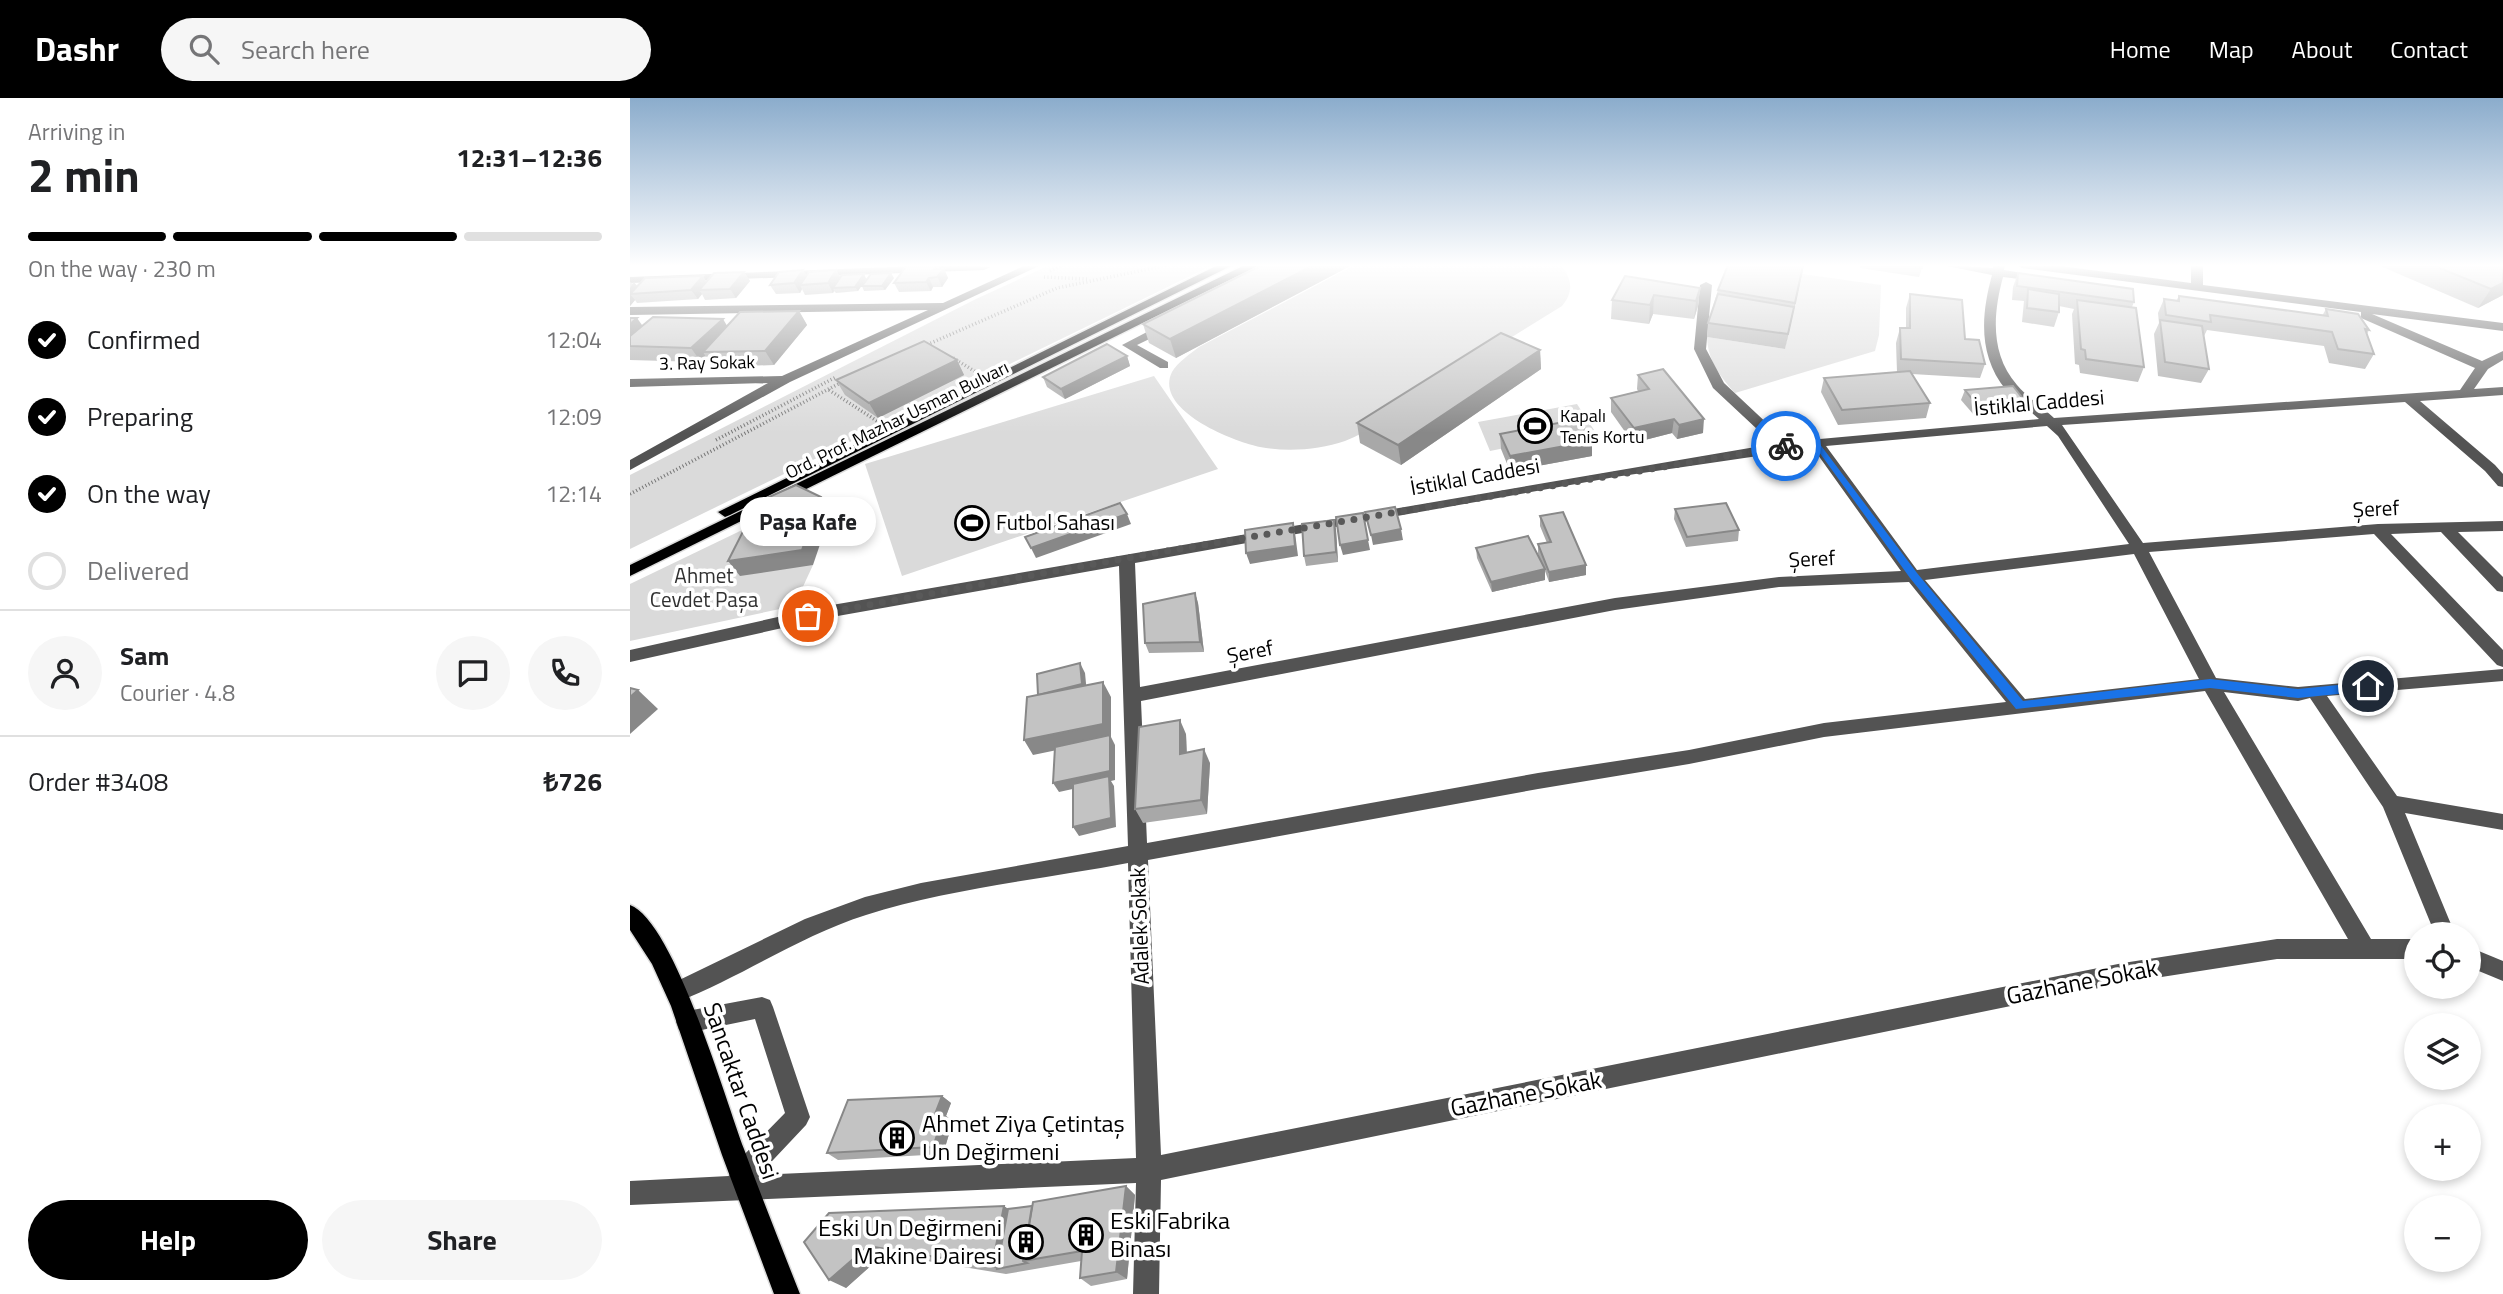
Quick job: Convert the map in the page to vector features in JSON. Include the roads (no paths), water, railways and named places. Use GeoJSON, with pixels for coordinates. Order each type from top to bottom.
{"type":"FeatureCollection","features":[{"type":"Feature","properties":{"kind":"main road","name":"Ord. Prof. Mazhar Usman Bulvarı"},"geometry":{"type":"LineString","coordinates":[[630,558],[1114,321]]}},
{"type":"Feature","properties":{"kind":"main road","name":"Ord. Prof. Mazhar Usman Bulvarı"},"geometry":{"type":"LineString","coordinates":[[630,571],[1141,321]]}},
{"type":"Feature","properties":{"kind":"main road","name":"Sancaktar Caddesi"},"geometry":{"type":"LineString","coordinates":[[630,914],[640,925],[677,992],[743,1181],[787,1294]]}},
{"type":"Feature","properties":{"kind":"street"},"geometry":{"type":"LineString","coordinates":[[630,466],[785,379],[916,321]]}},
{"type":"Feature","properties":{"kind":"street"},"geometry":{"type":"LineString","coordinates":[[1164,365],[1128,345],[1177,321]]}},
{"type":"Feature","properties":{"kind":"street"},"geometry":{"type":"LineString","coordinates":[[1703,321],[1700,349],[1718,385],[1784,446]]}},
{"type":"Feature","properties":{"kind":"street"},"geometry":{"type":"LineString","coordinates":[[1990,321],[1994,357],[2011,387],[2063,433],[2139,548],[2210,684],[2365,949]]}},
{"type":"Feature","properties":{"kind":"street"},"geometry":{"type":"LineString","coordinates":[[2371,321],[2483,366]]}},
{"type":"Feature","properties":{"kind":"street"},"geometry":{"type":"LineString","coordinates":[[2421,321],[2503,327]]}},
{"type":"Feature","properties":{"kind":"street"},"geometry":{"type":"LineString","coordinates":[[2463,395],[2483,366],[2503,355]]}},
{"type":"Feature","properties":{"kind":"street","name":"3. Ray Sokak"},"geometry":{"type":"LineString","coordinates":[[630,383],[785,379]]}},
{"type":"Feature","properties":{"kind":"street","name":"İstiklal Caddesi"},"geometry":{"type":"LineString","coordinates":[[630,656],[832,611],[1784,446],[2049,422],[2503,391]]}},
{"type":"Feature","properties":{"kind":"street"},"geometry":{"type":"LineString","coordinates":[[2409,398],[2490,468],[2503,483]]}},
{"type":"Feature","properties":{"kind":"street"},"geometry":{"type":"LineString","coordinates":[[1816,442],[1913,576],[2020,706]]}},
{"type":"Feature","properties":{"kind":"street","name":"Şeref"},"geometry":{"type":"LineString","coordinates":[[1130,696],[1615,604],[1779,582],[1913,576],[2139,548],[2378,529],[2503,526]]}},
{"type":"Feature","properties":{"kind":"street"},"geometry":{"type":"LineString","coordinates":[[2444,527],[2503,587]]}},
{"type":"Feature","properties":{"kind":"street"},"geometry":{"type":"LineString","coordinates":[[2378,529],[2503,661]]}},
{"type":"Feature","properties":{"kind":"street","name":"Adalek Sokak"},"geometry":{"type":"LineString","coordinates":[[1127,558],[1149,1171],[1146,1294]]}},
{"type":"Feature","properties":{"kind":"street"},"geometry":{"type":"LineString","coordinates":[[677,992],[812,926],[865,906],[921,892],[1538,781],[1689,757],[1824,730],[2210,684],[2298,694],[2503,675]]}},
{"type":"Feature","properties":{"kind":"street"},"geometry":{"type":"LineString","coordinates":[[2314,691],[2391,803],[2440,922]]}},
{"type":"Feature","properties":{"kind":"street"},"geometry":{"type":"LineString","coordinates":[[2391,803],[2503,822]]}},
{"type":"Feature","properties":{"kind":"street","name":"Gazhane Sokak"},"geometry":{"type":"LineString","coordinates":[[630,1193],[743,1181],[1149,1171],[2123,973],[2277,949],[2404,949]]}},
{"type":"Feature","properties":{"kind":"street"},"geometry":{"type":"LineString","coordinates":[[2481,962],[2503,971]]}},
{"type":"Feature","properties":{"kind":"street"},"geometry":{"type":"LineString","coordinates":[[687,1022],[762,1007],[798,1117],[743,1181]]}},
{"type":"Feature","properties":{"kind":"place","name":"Kapalı Tenis Kortu"},"geometry":{"type":"Point","coordinates":[1535,426]}},
{"type":"Feature","properties":{"kind":"place","name":"Futbol Sahası"},"geometry":{"type":"Point","coordinates":[972,523]}},
{"type":"Feature","properties":{"kind":"place","name":"Paşa Kafe"},"geometry":{"type":"Point","coordinates":[808,616]}},
{"type":"Feature","properties":{"kind":"place","name":"Ahmet Ziya Çetintaş Un Değirmeni"},"geometry":{"type":"Point","coordinates":[897,1138]}},
{"type":"Feature","properties":{"kind":"place","name":"Eski Fabrika Binası"},"geometry":{"type":"Point","coordinates":[1086,1235]}},
{"type":"Feature","properties":{"kind":"place","name":"Eski Un Değirmeni Makine Dairesi"},"geometry":{"type":"Point","coordinates":[1026,1242]}},
{"type":"Feature","properties":{"kind":"park label","name":"Ahmet Cevdet Paşa"},"geometry":{"type":"Point","coordinates":[704,588]}}]}
